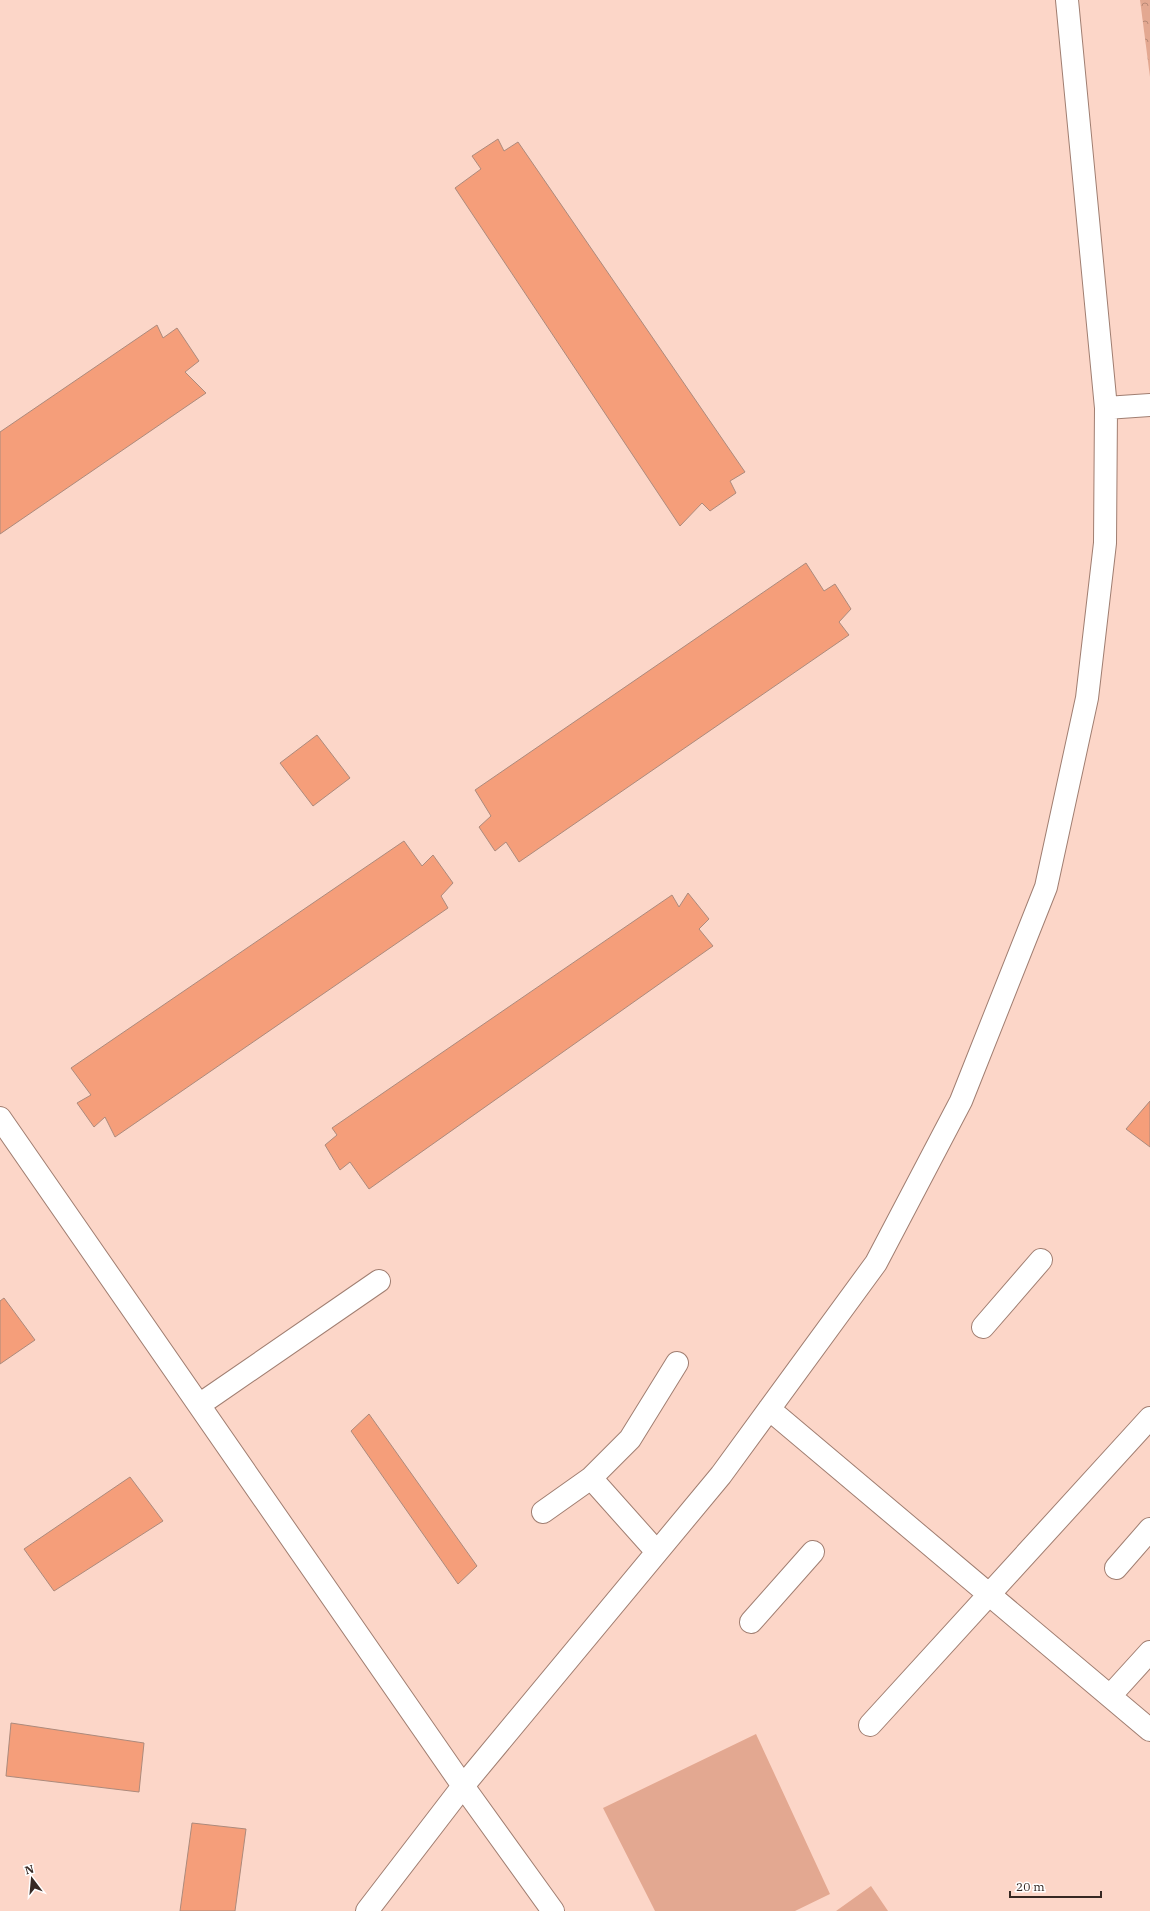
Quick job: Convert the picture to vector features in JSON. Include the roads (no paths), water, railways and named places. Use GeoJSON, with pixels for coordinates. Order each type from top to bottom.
{"type":"FeatureCollection","features":[{"type":"Feature","properties":{"kind":"street"},"geometry":{"type":"LineString","coordinates":[[367,1911],[463,1786],[721,1475],[876,1263],[961,1101],[1046,888],[1087,698],[1105,543],[1106,408],[1067,0]]}},
{"type":"Feature","properties":{"kind":"street"},"geometry":{"type":"LineString","coordinates":[[1106,408],[1150,405]]}},
{"type":"Feature","properties":{"kind":"street"},"geometry":{"type":"LineString","coordinates":[[0,1118],[463,1786],[553,1911]]}},
{"type":"Feature","properties":{"kind":"street"},"geometry":{"type":"LineString","coordinates":[[983,1327],[1042,1260]]}},
{"type":"Feature","properties":{"kind":"street"},"geometry":{"type":"LineString","coordinates":[[199,1405],[379,1281]]}},
{"type":"Feature","properties":{"kind":"street"},"geometry":{"type":"LineString","coordinates":[[543,1512],[592,1478],[630,1439],[678,1362]]}},
{"type":"Feature","properties":{"kind":"street"},"geometry":{"type":"LineString","coordinates":[[769,1409],[1150,1730]]}},
{"type":"Feature","properties":{"kind":"street"},"geometry":{"type":"LineString","coordinates":[[870,1725],[1150,1418]]}},
{"type":"Feature","properties":{"kind":"street"},"geometry":{"type":"LineString","coordinates":[[592,1478],[657,1552]]}},
{"type":"Feature","properties":{"kind":"street"},"geometry":{"type":"LineString","coordinates":[[1116,1568],[1150,1529]]}},
{"type":"Feature","properties":{"kind":"street"},"geometry":{"type":"LineString","coordinates":[[751,1622],[813,1552]]}},
{"type":"Feature","properties":{"kind":"street"},"geometry":{"type":"LineString","coordinates":[[1110,1696],[1150,1652]]}}]}
